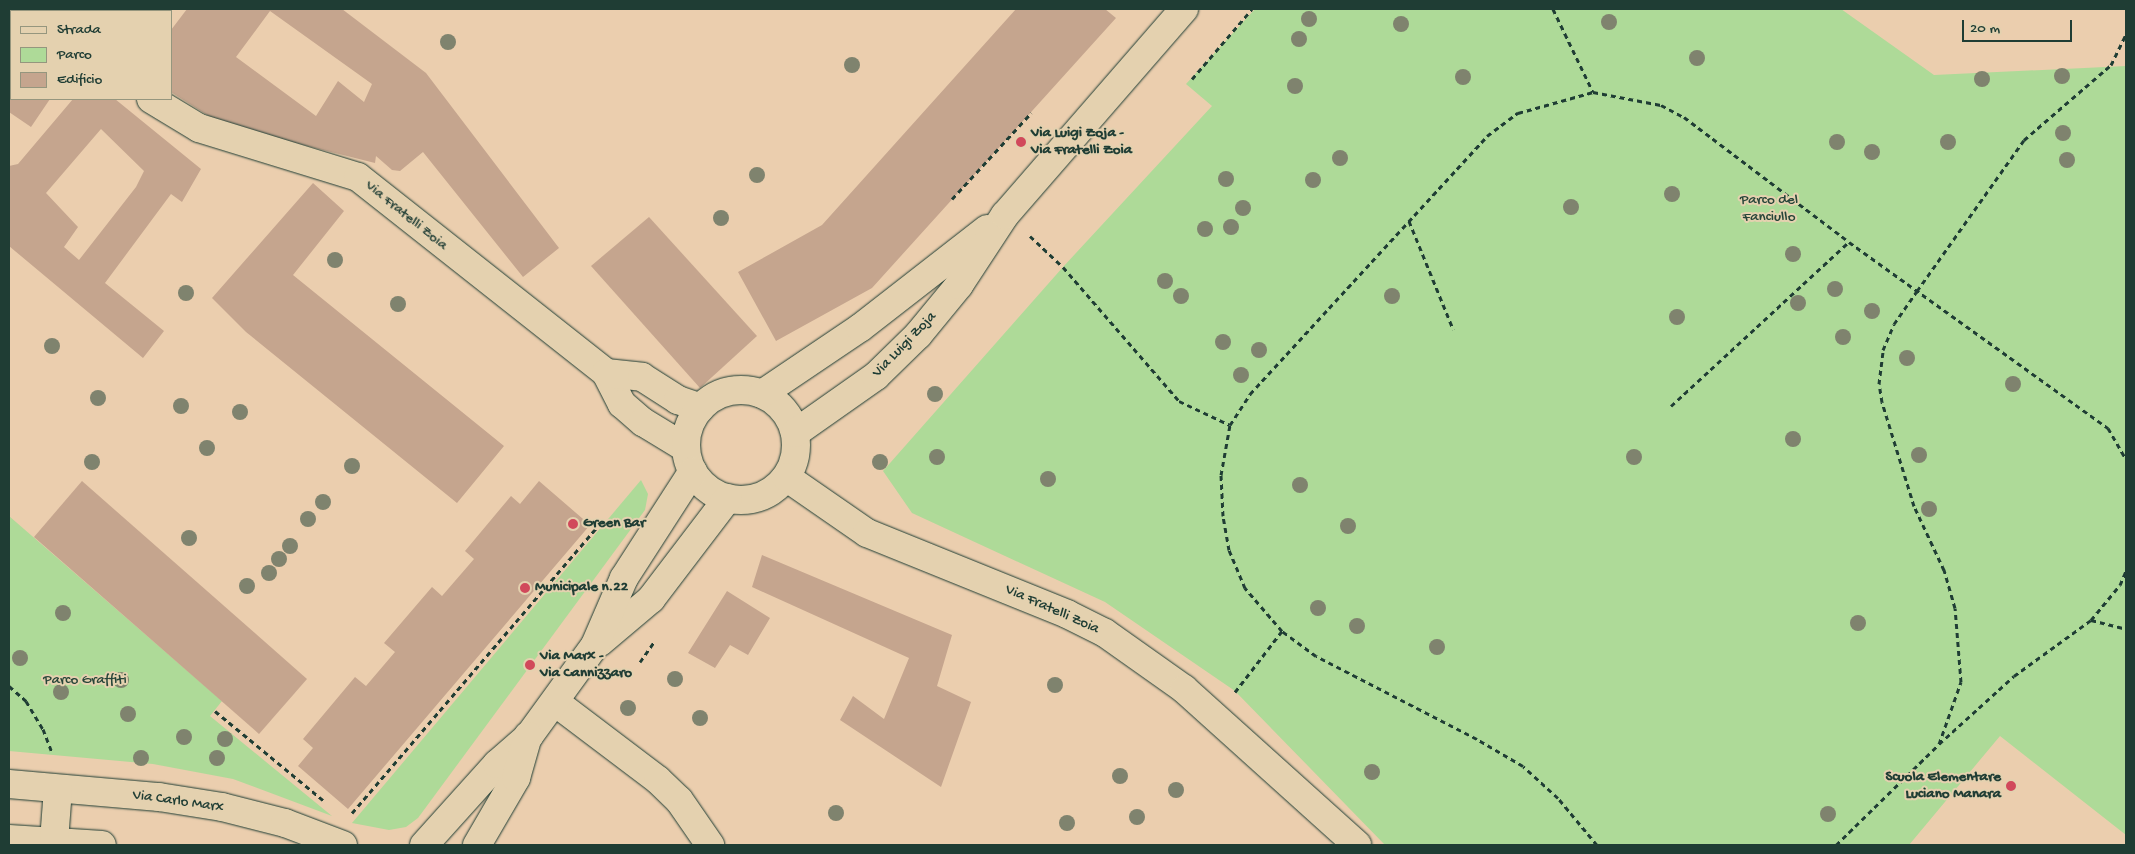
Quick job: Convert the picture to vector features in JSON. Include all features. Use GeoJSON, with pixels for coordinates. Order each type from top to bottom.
{"type":"FeatureCollection","features":[{"type":"Feature","properties":{"kind":"street","name":"Via Luigi Zoja"},"geometry":{"type":"LineString","coordinates":[[795,434],[876,376],[918,335],[959,285],[1006,214],[1184,9]]}},
{"type":"Feature","properties":{"kind":"street","name":"Via Fratelli Zoia"},"geometry":{"type":"LineString","coordinates":[[154,100],[199,128],[358,177],[606,373],[622,404],[690,460],[710,490],[728,498],[749,499],[762,496],[786,477],[867,533],[1067,614],[1105,633],[1184,689],[1357,845]]}},
{"type":"Feature","properties":{"kind":"street","name":"Via Luigi Zoja"},"geometry":{"type":"LineString","coordinates":[[762,394],[860,328],[1006,214]]}},
{"type":"Feature","properties":{"kind":"street"},"geometry":{"type":"LineString","coordinates":[[606,373],[642,377],[678,400],[701,408]]}},
{"type":"Feature","properties":{"kind":"street"},"geometry":{"type":"LineString","coordinates":[[424,845],[497,764],[529,736],[595,645],[624,578],[690,460],[690,427],[701,408],[716,396],[729,392],[762,394],[784,410],[795,434],[795,455],[786,477]]}},
{"type":"Feature","properties":{"kind":"street"},"geometry":{"type":"LineString","coordinates":[[595,645],[652,599],[728,498]]}},
{"type":"Feature","properties":{"kind":"street"},"geometry":{"type":"LineString","coordinates":[[555,702],[658,780],[679,800],[710,845]]}},
{"type":"Feature","properties":{"kind":"street"},"geometry":{"type":"LineString","coordinates":[[477,845],[516,778],[529,736]]}},
{"type":"Feature","properties":{"kind":"street","name":"Via Carlo Marx"},"geometry":{"type":"LineString","coordinates":[[9,784],[159,797],[222,807],[285,823],[345,832]]}},
{"type":"Feature","properties":{"kind":"street"},"geometry":{"type":"LineString","coordinates":[[54,841],[58,789]]}},
{"type":"Feature","properties":{"kind":"street"},"geometry":{"type":"LineString","coordinates":[[9,839],[102,845]]}},
{"type":"Feature","properties":{"kind":"path"},"geometry":{"type":"LineString","coordinates":[[1192,79],[1252,9]]}},
{"type":"Feature","properties":{"kind":"path"},"geometry":{"type":"LineString","coordinates":[[1553,9],[1593,92]]}},
{"type":"Feature","properties":{"kind":"path"},"geometry":{"type":"LineString","coordinates":[[1939,744],[1961,682],[1955,608],[1944,570],[1914,506],[1879,384],[1883,350],[1894,324],[1916,290],[2024,140],[2111,65],[2126,34]]}},
{"type":"Feature","properties":{"kind":"path"},"geometry":{"type":"LineString","coordinates":[[1597,845],[1558,798],[1523,766],[1316,656],[1282,631],[1245,588],[1229,550],[1221,475],[1230,425],[1250,394],[1487,136],[1518,113],[1593,92],[1661,105],[1684,116],[1849,242],[2108,428],[2126,459]]}},
{"type":"Feature","properties":{"kind":"path"},"geometry":{"type":"LineString","coordinates":[[952,199],[1031,113]]}},
{"type":"Feature","properties":{"kind":"path"},"geometry":{"type":"LineString","coordinates":[[1006,214],[1063,266],[1179,401],[1230,425]]}},
{"type":"Feature","properties":{"kind":"path"},"geometry":{"type":"LineString","coordinates":[[1409,221],[1453,329]]}},
{"type":"Feature","properties":{"kind":"path"},"geometry":{"type":"LineString","coordinates":[[1671,406],[1849,242]]}},
{"type":"Feature","properties":{"kind":"path"},"geometry":{"type":"LineString","coordinates":[[345,832],[597,527]]}},
{"type":"Feature","properties":{"kind":"path"},"geometry":{"type":"LineString","coordinates":[[1836,845],[1939,744],[2014,676],[2091,620],[2120,585],[2126,571]]}},
{"type":"Feature","properties":{"kind":"path"},"geometry":{"type":"LineString","coordinates":[[2091,620],[2126,629]]}},
{"type":"Feature","properties":{"kind":"path"},"geometry":{"type":"LineString","coordinates":[[1230,698],[1282,631]]}},
{"type":"Feature","properties":{"kind":"path"},"geometry":{"type":"LineString","coordinates":[[9,686],[26,701],[44,729],[52,753]]}},
{"type":"Feature","properties":{"kind":"path"},"geometry":{"type":"LineString","coordinates":[[215,711],[326,802]]}},
{"type":"Feature","properties":{"kind":"green space","name":"Parco del Fanciullo"},"geometry":{"type":"Polygon","coordinates":[[[1255,9],[1841,9],[1934,75],[2126,66],[2126,835],[2000,736],[1909,845],[1385,845],[1235,691],[1105,602],[912,513],[883,471],[1063,267],[1212,106],[1186,84],[1255,9]]]}},
{"type":"Feature","properties":{"kind":"green space"},"geometry":{"type":"Polygon","coordinates":[[[641,480],[648,494],[645,510],[418,818],[406,827],[389,830],[352,823],[641,480]]]}},
{"type":"Feature","properties":{"kind":"green space","name":"Parco Graffiti"},"geometry":{"type":"Polygon","coordinates":[[[9,516],[222,701],[210,716],[332,816],[233,779],[153,764],[9,751],[9,516]]]}},
{"type":"Feature","properties":{"kind":"building"},"geometry":{"type":"Polygon","coordinates":[[[41,9],[140,10],[43,10],[41,9]]]}},
{"type":"Feature","properties":{"kind":"building"},"geometry":{"type":"Polygon","coordinates":[[[187,9],[342,9],[426,73],[559,248],[523,277],[423,152],[400,171],[392,170],[376,156],[375,163],[223,125],[172,93],[172,29],[187,9]],[[270,11],[236,57],[316,116],[338,81],[364,102],[372,84],[270,11]]]}},
{"type":"Feature","properties":{"kind":"building"},"geometry":{"type":"Polygon","coordinates":[[[1016,9],[1105,9],[1116,18],[872,288],[776,341],[738,272],[822,225],[1016,9]]]}},
{"type":"Feature","properties":{"kind":"building"},"geometry":{"type":"Polygon","coordinates":[[[9,42],[10,100],[49,100],[31,127],[9,112],[9,42]]]}},
{"type":"Feature","properties":{"kind":"building"},"geometry":{"type":"Polygon","coordinates":[[[72,100],[116,100],[201,169],[182,202],[171,194],[105,283],[164,331],[143,358],[9,246],[9,166],[18,164],[72,100]],[[101,129],[46,193],[78,227],[64,247],[79,260],[136,187],[144,171],[101,129]]]}},
{"type":"Feature","properties":{"kind":"building"},"geometry":{"type":"Polygon","coordinates":[[[313,183],[344,211],[293,275],[504,446],[457,503],[246,332],[212,298],[313,183]]]}},
{"type":"Feature","properties":{"kind":"building"},"geometry":{"type":"Polygon","coordinates":[[[649,217],[757,336],[700,388],[591,266],[649,217]]]}},
{"type":"Feature","properties":{"kind":"building"},"geometry":{"type":"Polygon","coordinates":[[[82,481],[307,679],[259,734],[34,537],[82,481]]]}},
{"type":"Feature","properties":{"kind":"building"},"geometry":{"type":"Polygon","coordinates":[[[539,481],[590,525],[348,809],[298,766],[313,748],[303,739],[355,677],[366,686],[395,652],[384,643],[432,587],[442,596],[474,559],[465,551],[511,496],[520,504],[539,481]]]}},
{"type":"Feature","properties":{"kind":"building"},"geometry":{"type":"Polygon","coordinates":[[[762,555],[952,635],[937,686],[971,702],[941,787],[840,720],[853,696],[884,719],[909,658],[752,587],[762,555]]]}},
{"type":"Feature","properties":{"kind":"building"},"geometry":{"type":"Polygon","coordinates":[[[727,591],[770,618],[748,655],[730,645],[715,668],[688,653],[727,591]]]}},
{"type":"Feature","properties":{"kind":"place","name":"Via Luigi Zoja - Via Fratelli Zoia"},"geometry":{"type":"Point","coordinates":[1021,142]}},
{"type":"Feature","properties":{"kind":"place","name":"Green Bar"},"geometry":{"type":"Point","coordinates":[573,524]}},
{"type":"Feature","properties":{"kind":"place","name":"Municipale n.22"},"geometry":{"type":"Point","coordinates":[525,588]}},
{"type":"Feature","properties":{"kind":"place","name":"Via Marx - Via Cannizzaro"},"geometry":{"type":"Point","coordinates":[530,665]}},
{"type":"Feature","properties":{"kind":"place","name":"Scuola Elementare Luciano Manara"},"geometry":{"type":"Point","coordinates":[2011,786]}}]}
